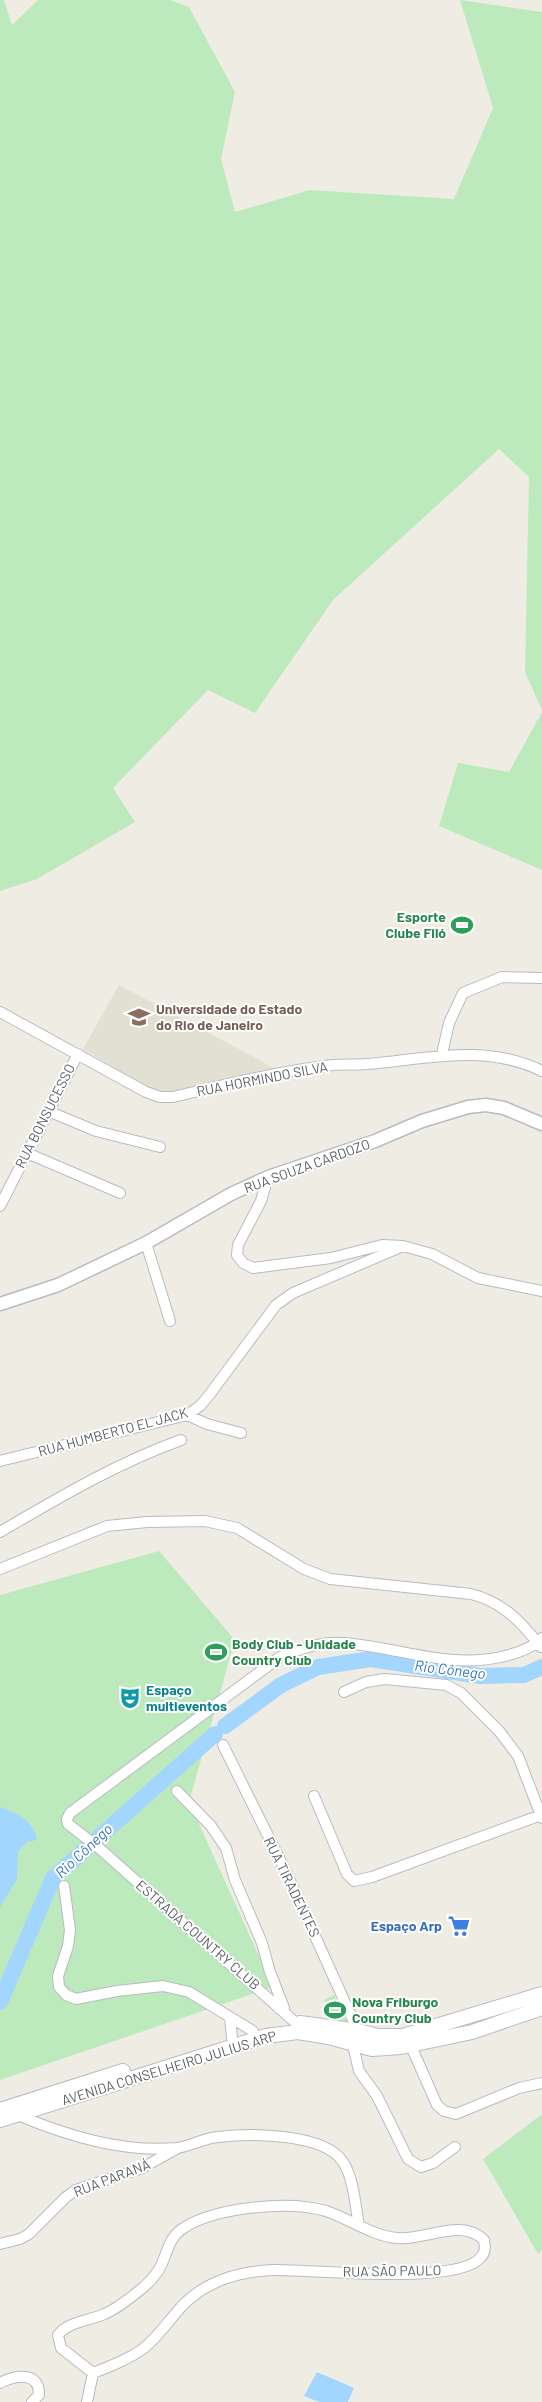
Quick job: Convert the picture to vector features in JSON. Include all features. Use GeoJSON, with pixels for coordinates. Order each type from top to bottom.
{"type":"FeatureCollection","features":[{"type":"Feature","properties":{"kind":"main road","name":"AVENIDA CONSELHEIRO JULIUS ARP"},"geometry":{"type":"LineString","coordinates":[[5,2113],[253,2031],[296,2023],[358,2031],[378,2036],[403,2036],[542,1994]]}},
{"type":"Feature","properties":{"kind":"main road","name":"AVENIDA CONSELHEIRO JULIUS ARP"},"geometry":{"type":"LineString","coordinates":[[5,2113],[266,2036],[298,2032],[329,2037],[372,2049],[411,2046],[472,2032],[542,2008]]}},
{"type":"Feature","properties":{"kind":"street"},"geometry":{"type":"LineString","coordinates":[[442,1054],[449,1023],[463,993],[502,977],[542,978]]}},
{"type":"Feature","properties":{"kind":"street","name":"RUA HORMINDO SILVA"},"geometry":{"type":"LineString","coordinates":[[0,1012],[146,1092],[160,1097],[172,1097],[253,1079],[332,1065],[367,1064],[442,1054],[501,1057],[528,1064],[542,1071]]}},
{"type":"Feature","properties":{"kind":"street","name":"RUA BONSUCESSO"},"geometry":{"type":"LineString","coordinates":[[0,1206],[78,1054]]}},
{"type":"Feature","properties":{"kind":"street","name":"RUA SOUZA CARDOZO"},"geometry":{"type":"LineString","coordinates":[[0,1304],[58,1285],[146,1243],[231,1194],[268,1177],[375,1141],[422,1121],[468,1107],[486,1105],[504,1108],[542,1124]]}},
{"type":"Feature","properties":{"kind":"street"},"geometry":{"type":"LineString","coordinates":[[48,1111],[96,1131],[160,1147]]}},
{"type":"Feature","properties":{"kind":"street"},"geometry":{"type":"LineString","coordinates":[[27,1153],[120,1194]]}},
{"type":"Feature","properties":{"kind":"street"},"geometry":{"type":"LineString","coordinates":[[268,1177],[261,1201],[238,1245],[237,1256],[243,1263],[253,1268],[331,1258],[382,1244],[403,1246],[432,1254],[478,1278],[542,1291]]}},
{"type":"Feature","properties":{"kind":"street"},"geometry":{"type":"LineString","coordinates":[[146,1243],[170,1322]]}},
{"type":"Feature","properties":{"kind":"street","name":"RUA HUMBERTO EL JACK"},"geometry":{"type":"LineString","coordinates":[[0,1461],[187,1415],[200,1406],[210,1394],[276,1305],[293,1293],[403,1246]]}},
{"type":"Feature","properties":{"kind":"street"},"geometry":{"type":"LineString","coordinates":[[187,1415],[207,1424],[241,1433]]}},
{"type":"Feature","properties":{"kind":"street"},"geometry":{"type":"LineString","coordinates":[[0,1532],[104,1474],[155,1449],[181,1440]]}},
{"type":"Feature","properties":{"kind":"street"},"geometry":{"type":"LineString","coordinates":[[0,1569],[107,1526],[156,1521],[205,1522],[237,1528],[304,1569],[330,1579],[471,1594],[486,1598],[518,1618],[541,1643]]}},
{"type":"Feature","properties":{"kind":"street","name":"ESTRADA COUNTRY CLUB"},"geometry":{"type":"LineString","coordinates":[[296,2023],[285,2011],[99,1848],[68,1824],[67,1819],[70,1813],[280,1657],[310,1646],[342,1643],[465,1662],[490,1660],[517,1653],[541,1643]]}},
{"type":"Feature","properties":{"kind":"street"},"geometry":{"type":"LineString","coordinates":[[314,1796],[347,1874],[354,1881],[372,1877],[541,1816],[518,1756],[499,1731],[461,1693],[446,1685],[385,1679],[366,1682],[344,1692]]}},
{"type":"Feature","properties":{"kind":"street","name":"RUA TIRADENTES"},"geometry":{"type":"LineString","coordinates":[[223,1745],[286,1872],[358,2031]]}},
{"type":"Feature","properties":{"kind":"street"},"geometry":{"type":"LineString","coordinates":[[177,1791],[211,1826],[226,1848],[235,1880],[262,1943],[270,1972],[285,2011]]}},
{"type":"Feature","properties":{"kind":"street"},"geometry":{"type":"LineString","coordinates":[[64,1886],[70,1930],[68,1946],[58,1976],[59,1987],[66,1995],[76,1999],[117,1991],[163,1986],[189,1992],[253,2031]]}},
{"type":"Feature","properties":{"kind":"street"},"geometry":{"type":"LineString","coordinates":[[230,2017],[232,2038]]}},
{"type":"Feature","properties":{"kind":"street"},"geometry":{"type":"LineString","coordinates":[[353,2045],[359,2071],[377,2096],[408,2158],[415,2165],[421,2167],[433,2163],[455,2147]]}},
{"type":"Feature","properties":{"kind":"street"},"geometry":{"type":"LineString","coordinates":[[411,2046],[438,2105],[444,2111],[456,2114],[519,2088],[542,2083]]}},
{"type":"Feature","properties":{"kind":"street"},"geometry":{"type":"LineString","coordinates":[[5,2113],[85,2138],[126,2147],[178,2148],[216,2137],[245,2135],[297,2138],[331,2150],[343,2162],[348,2173],[359,2225]]}},
{"type":"Feature","properties":{"kind":"street","name":"RUA PARANÁ"},"geometry":{"type":"LineString","coordinates":[[0,2244],[20,2239],[29,2234],[66,2197],[76,2190],[142,2168],[178,2148]]}},
{"type":"Feature","properties":{"kind":"street","name":"RUA SÃO PAULO"},"geometry":{"type":"LineString","coordinates":[[306,2206],[327,2212],[383,2236],[398,2239],[420,2238],[463,2229],[479,2235],[484,2240],[485,2249],[480,2259],[467,2266],[452,2270],[370,2274],[273,2270],[241,2273],[220,2280],[186,2302],[144,2348],[93,2373],[61,2348],[58,2335],[69,2325],[104,2315],[142,2289],[159,2270],[164,2252],[181,2229],[198,2221],[240,2209],[306,2206]]}},
{"type":"Feature","properties":{"kind":"street"},"geometry":{"type":"LineString","coordinates":[[87,2402],[93,2373]]}},
{"type":"Feature","properties":{"kind":"street"},"geometry":{"type":"LineString","coordinates":[[0,2382],[18,2375],[29,2378],[37,2383],[40,2390],[39,2395],[32,2402]]}},
{"type":"Feature","properties":{"kind":"shaded area","name":"Universidade do Estado do Rio de Janeiro"},"geometry":{"type":"Polygon","coordinates":[[[119,985],[274,1068],[161,1095],[83,1049],[119,985]]]}},
{"type":"Feature","properties":{"kind":"green space"},"geometry":{"type":"Polygon","coordinates":[[[0,0],[4,0],[12,25],[38,0],[170,0],[189,7],[235,92],[221,159],[235,212],[310,190],[454,199],[493,108],[460,0],[542,12],[542,710],[525,672],[529,477],[499,449],[333,600],[255,713],[208,690],[113,788],[135,822],[37,879],[0,891],[0,0]]]}},
{"type":"Feature","properties":{"kind":"green space"},"geometry":{"type":"Polygon","coordinates":[[[542,712],[542,870],[439,826],[458,763],[509,772],[542,712]]]}},
{"type":"Feature","properties":{"kind":"green space"},"geometry":{"type":"Polygon","coordinates":[[[159,1551],[235,1640],[189,1802],[273,1987],[0,2080],[0,1595],[159,1551]]]}},
{"type":"Feature","properties":{"kind":"green space","name":"Nova Friburgo Country Club"},"geometry":{"type":"Polygon","coordinates":[[[334,1995],[348,2024],[334,2020],[324,2000],[334,1995]]]}},
{"type":"Feature","properties":{"kind":"green space"},"geometry":{"type":"Polygon","coordinates":[[[542,2114],[542,2250],[538,2254],[483,2159],[542,2114]]]}},
{"type":"Feature","properties":{"kind":"water"},"geometry":{"type":"Polygon","coordinates":[[[0,1807],[24,1818],[32,1827],[37,1840],[27,1842],[18,1851],[17,1879],[0,1907],[0,1807]]]}},
{"type":"Feature","properties":{"kind":"water"},"geometry":{"type":"Polygon","coordinates":[[[317,2372],[354,2388],[348,2402],[319,2402],[304,2396],[317,2372]]]}},
{"type":"Feature","properties":{"kind":"waterway","name":"Rio Cônego"},"geometry":{"type":"LineString","coordinates":[[225,1726],[281,1685],[318,1667],[371,1659],[480,1676],[524,1675],[542,1667]]}},
{"type":"Feature","properties":{"kind":"waterway","name":"Rio Cônego"},"geometry":{"type":"LineString","coordinates":[[0,2002],[53,1878],[215,1734]]}},
{"type":"Feature","properties":{"kind":"place","name":"Esporte Clube Filó"},"geometry":{"type":"Point","coordinates":[462,925]}},
{"type":"Feature","properties":{"kind":"place","name":"Universidade do Estado do Rio de Janeiro"},"geometry":{"type":"Point","coordinates":[139,1017]}},
{"type":"Feature","properties":{"kind":"place","name":"Body Club - Unidade Country Club"},"geometry":{"type":"Point","coordinates":[216,1652]}},
{"type":"Feature","properties":{"kind":"place","name":"Espaço multieventos"},"geometry":{"type":"Point","coordinates":[130,1698]}},
{"type":"Feature","properties":{"kind":"place","name":"Espaço Arp"},"geometry":{"type":"Point","coordinates":[459,1926]}},
{"type":"Feature","properties":{"kind":"place","name":"Nova Friburgo Country Club"},"geometry":{"type":"Point","coordinates":[335,2010]}}]}
